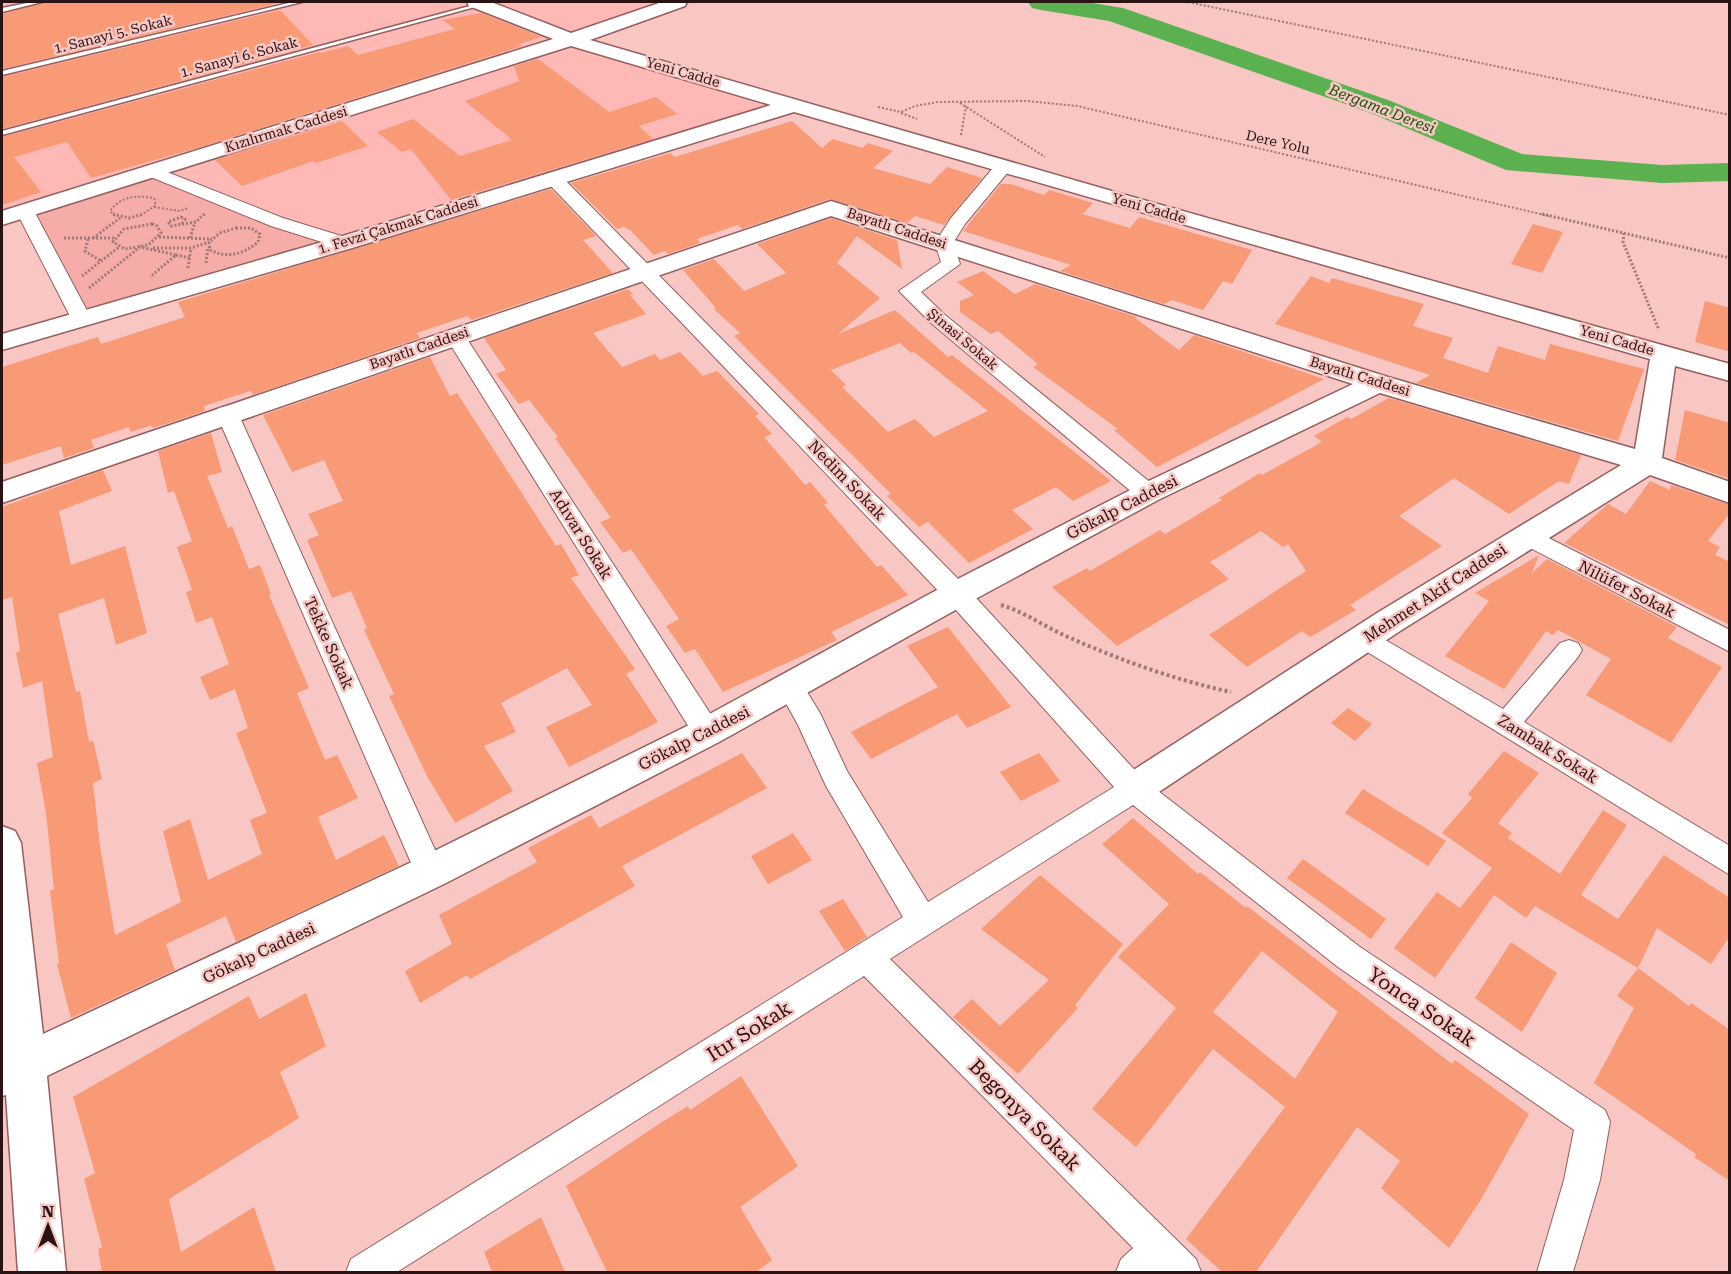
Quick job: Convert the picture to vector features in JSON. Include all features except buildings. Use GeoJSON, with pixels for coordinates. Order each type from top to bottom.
{"type":"FeatureCollection","features":[{"type":"Feature","properties":{"kind":"street","name":"Kızılırmak Caddesi"},"geometry":{"type":"LineString","coordinates":[[2,218],[570,40],[678,2]]}},
{"type":"Feature","properties":{"kind":"street","name":"Yeni Cadde"},"geometry":{"type":"LineString","coordinates":[[479,3],[570,40],[1730,373]]}},
{"type":"Feature","properties":{"kind":"street","name":"1. Fevzi Çakmak Caddesi"},"geometry":{"type":"LineString","coordinates":[[2,342],[344,243],[794,105]]}},
{"type":"Feature","properties":{"kind":"street"},"geometry":{"type":"LineString","coordinates":[[944,243],[957,222],[1004,166]]}},
{"type":"Feature","properties":{"kind":"street"},"geometry":{"type":"LineString","coordinates":[[152,171],[277,222],[344,243]]}},
{"type":"Feature","properties":{"kind":"street","name":"Nedim Sokak"},"geometry":{"type":"LineString","coordinates":[[553,178],[646,271],[957,594],[1134,789]]}},
{"type":"Feature","properties":{"kind":"street","name":"Bayatlı Caddesi"},"geometry":{"type":"LineString","coordinates":[[2,493],[227,413],[831,208],[1378,383],[1647,463],[1730,493]]}},
{"type":"Feature","properties":{"kind":"street"},"geometry":{"type":"LineString","coordinates":[[25,211],[81,318]]}},
{"type":"Feature","properties":{"kind":"street","name":"Şinasi Sokak"},"geometry":{"type":"LineString","coordinates":[[944,243],[951,264],[909,291],[938,319],[1148,492]]}},
{"type":"Feature","properties":{"kind":"street","name":"Adıvar Sokak"},"geometry":{"type":"LineString","coordinates":[[455,336],[707,732]]}},
{"type":"Feature","properties":{"kind":"street"},"geometry":{"type":"LineString","coordinates":[[1647,463],[1665,353]]}},
{"type":"Feature","properties":{"kind":"street","name":"Gökalp Caddesi"},"geometry":{"type":"LineString","coordinates":[[13,1070],[430,872],[707,732],[1148,492],[1378,383]]}},
{"type":"Feature","properties":{"kind":"street","name":"Tekke Sokak"},"geometry":{"type":"LineString","coordinates":[[227,413],[430,872]]}},
{"type":"Feature","properties":{"kind":"street","name":"Mehmet Akif Caddesi"},"geometry":{"type":"LineString","coordinates":[[1134,789],[1268,698],[1525,536],[1647,463]]}},
{"type":"Feature","properties":{"kind":"street","name":"Nilüfer Sokak"},"geometry":{"type":"LineString","coordinates":[[1525,536],[1730,642]]}},
{"type":"Feature","properties":{"kind":"street","name":"Zambak Sokak"},"geometry":{"type":"LineString","coordinates":[[1365,638],[1730,862]]}},
{"type":"Feature","properties":{"kind":"street"},"geometry":{"type":"LineString","coordinates":[[1506,724],[1569,650]]}},
{"type":"Feature","properties":{"kind":"street"},"geometry":{"type":"LineString","coordinates":[[790,687],[810,721],[836,778],[923,922]]}},
{"type":"Feature","properties":{"kind":"street","name":"Itır Sokak"},"geometry":{"type":"LineString","coordinates":[[364,1272],[1134,789]]}},
{"type":"Feature","properties":{"kind":"street","name":"Yonca Sokak"},"geometry":{"type":"LineString","coordinates":[[1134,789],[1349,957],[1593,1122],[1582,1180],[1556,1272]]}},
{"type":"Feature","properties":{"kind":"street"},"geometry":{"type":"LineString","coordinates":[[2,843],[13,1070],[42,1272]]}},
{"type":"Feature","properties":{"kind":"street","name":"Begonya Sokak"},"geometry":{"type":"LineString","coordinates":[[867,957],[1159,1264]]}},
{"type":"Feature","properties":{"kind":"lane"},"geometry":{"type":"LineString","coordinates":[[2,10],[39,2]]}},
{"type":"Feature","properties":{"kind":"lane","name":"1. Sanayi 5. Sokak"},"geometry":{"type":"LineString","coordinates":[[2,74],[299,2]]}},
{"type":"Feature","properties":{"kind":"lane","name":"1. Sanayi 6. Sokak"},"geometry":{"type":"LineString","coordinates":[[2,133],[479,3]]}},
{"type":"Feature","properties":{"kind":"path"},"geometry":{"type":"LineString","coordinates":[[1188,2],[1730,115]]}},
{"type":"Feature","properties":{"kind":"path","name":"Dere Yolu"},"geometry":{"type":"LineString","coordinates":[[870,105],[901,112],[915,106],[957,102],[1027,101],[1077,106],[1730,258]]}},
{"type":"Feature","properties":{"kind":"path"},"geometry":{"type":"LineString","coordinates":[[957,102],[1051,160]]}},
{"type":"Feature","properties":{"kind":"path"},"geometry":{"type":"LineString","coordinates":[[951,151],[960,144],[966,106]]}},
{"type":"Feature","properties":{"kind":"path"},"geometry":{"type":"LineString","coordinates":[[120,218],[112,214],[112,207],[129,197],[150,196],[156,201],[154,207]]}},
{"type":"Feature","properties":{"kind":"path"},"geometry":{"type":"LineString","coordinates":[[93,238],[103,228],[120,218],[134,217],[154,207],[180,211],[195,207]]}},
{"type":"Feature","properties":{"kind":"path"},"geometry":{"type":"LineString","coordinates":[[40,239],[114,238],[122,230],[136,225],[152,224],[159,227],[195,222],[205,215],[201,208]]}},
{"type":"Feature","properties":{"kind":"path"},"geometry":{"type":"LineString","coordinates":[[177,217],[180,211]]}},
{"type":"Feature","properties":{"kind":"path"},"geometry":{"type":"LineString","coordinates":[[134,217],[136,225]]}},
{"type":"Feature","properties":{"kind":"path"},"geometry":{"type":"LineString","coordinates":[[168,225],[169,220],[177,217],[185,218],[182,224]]}},
{"type":"Feature","properties":{"kind":"path"},"geometry":{"type":"LineString","coordinates":[[190,238],[195,222]]}},
{"type":"Feature","properties":{"kind":"path"},"geometry":{"type":"LineString","coordinates":[[159,227],[159,237]]}},
{"type":"Feature","properties":{"kind":"path"},"geometry":{"type":"LineString","coordinates":[[146,249],[191,248],[228,230],[244,227],[257,230],[261,238],[247,250],[230,255],[210,250],[211,240]]}},
{"type":"Feature","properties":{"kind":"path"},"geometry":{"type":"LineString","coordinates":[[1624,233],[1623,242],[1654,312],[1665,353]]}},
{"type":"Feature","properties":{"kind":"path"},"geometry":{"type":"LineString","coordinates":[[67,291],[89,289],[140,247],[159,237],[211,240]]}},
{"type":"Feature","properties":{"kind":"path"},"geometry":{"type":"LineString","coordinates":[[88,238],[85,251],[101,261]]}},
{"type":"Feature","properties":{"kind":"path"},"geometry":{"type":"LineString","coordinates":[[114,238],[113,242],[119,247]]}},
{"type":"Feature","properties":{"kind":"path"},"geometry":{"type":"LineString","coordinates":[[67,291],[119,247],[140,247],[190,258]]}},
{"type":"Feature","properties":{"kind":"path"},"geometry":{"type":"LineString","coordinates":[[128,304],[127,296],[176,255]]}},
{"type":"Feature","properties":{"kind":"path"},"geometry":{"type":"LineString","coordinates":[[957,594],[1020,609],[1073,640],[1172,676],[1227,692],[1268,698]]}},
{"type":"Feature","properties":{"kind":"shaded area"},"geometry":{"type":"Polygon","coordinates":[[[2,2],[662,2],[665,3],[2,212],[2,2]]]}},
{"type":"Feature","properties":{"kind":"shaded area"},"geometry":{"type":"Polygon","coordinates":[[[571,40],[794,105],[344,243],[152,171],[571,40]]]}},
{"type":"Feature","properties":{"kind":"shaded area"},"geometry":{"type":"Polygon","coordinates":[[[152,171],[344,243],[81,318],[25,211],[152,171]]]}},
{"type":"Feature","properties":{"kind":"waterway","name":"Bergama Deresi"},"geometry":{"type":"LineString","coordinates":[[1041,2],[1114,14],[1378,106],[1517,163],[1662,174],[1730,172]]}}]}
